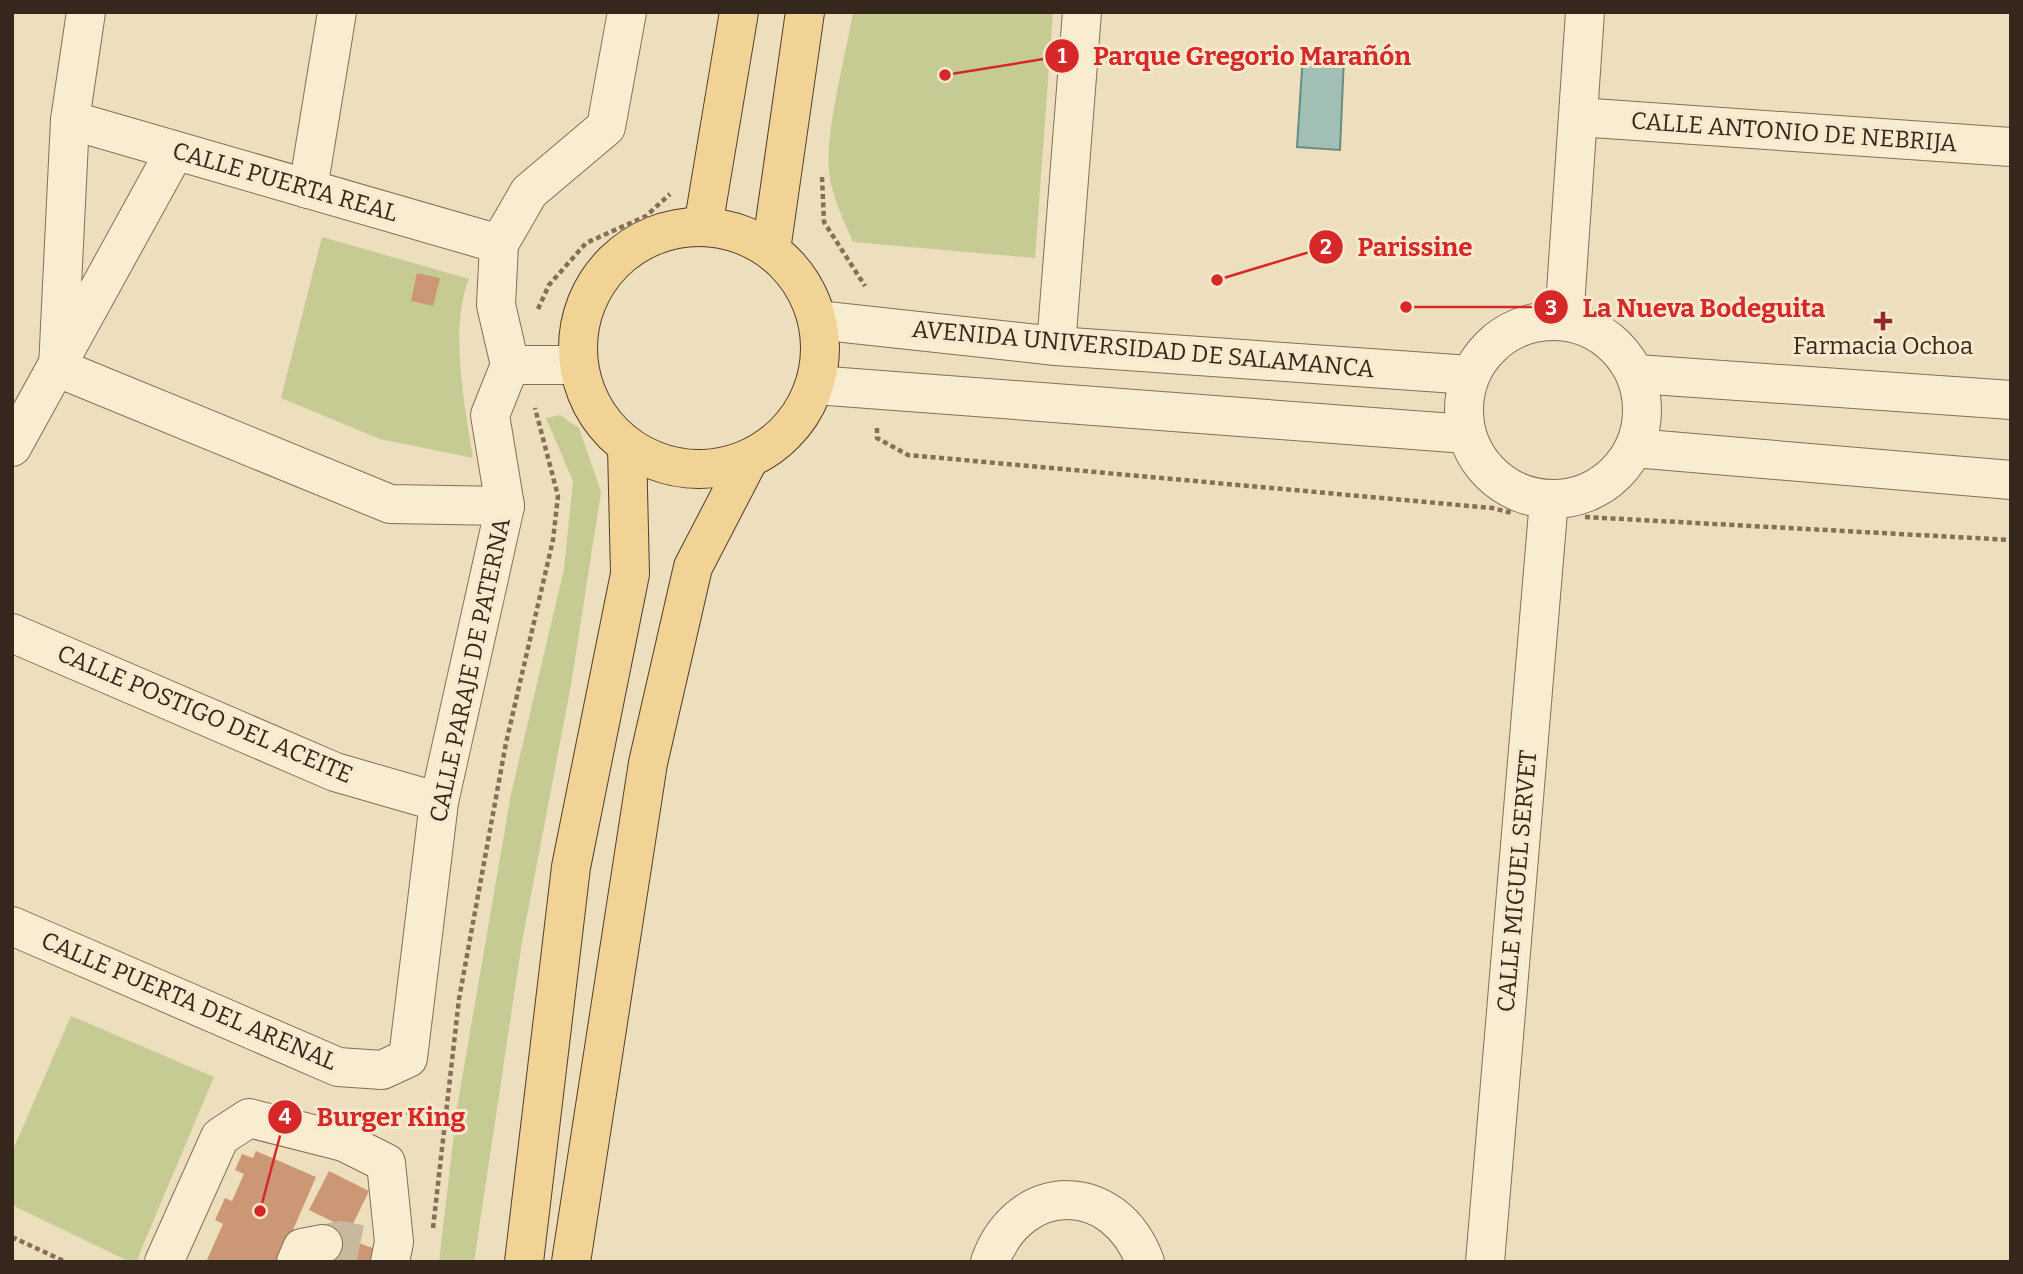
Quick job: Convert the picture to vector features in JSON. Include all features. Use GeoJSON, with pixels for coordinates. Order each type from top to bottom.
{"type":"FeatureCollection","features":[{"type":"Feature","properties":{"kind":"main road"},"geometry":{"type":"LineString","coordinates":[[703,227],[739,12]]}},
{"type":"Feature","properties":{"kind":"main road"},"geometry":{"type":"LineString","coordinates":[[771,250],[804,12]]}},
{"type":"Feature","properties":{"kind":"main road"},"geometry":{"type":"LineString","coordinates":[[703,227],[735,232],[771,250],[802,283],[817,320],[820,356],[815,385],[787,432],[749,459],[706,469],[669,466],[627,447],[593,408],[578,365],[577,333],[590,291],[617,258],[663,231],[703,227]]}},
{"type":"Feature","properties":{"kind":"main road"},"geometry":{"type":"LineString","coordinates":[[524,1262],[571,867],[630,574],[627,447]]}},
{"type":"Feature","properties":{"kind":"main road"},"geometry":{"type":"LineString","coordinates":[[571,1262],[648,763],[693,568],[749,459]]}},
{"type":"Feature","properties":{"kind":"street"},"geometry":{"type":"LineString","coordinates":[[58,368],[70,120],[86,12]]}},
{"type":"Feature","properties":{"kind":"street"},"geometry":{"type":"LineString","coordinates":[[307,189],[337,12]]}},
{"type":"Feature","properties":{"kind":"street"},"geometry":{"type":"LineString","coordinates":[[578,365],[516,365],[496,305],[499,244],[529,192],[606,127],[627,12]]}},
{"type":"Feature","properties":{"kind":"street"},"geometry":{"type":"LineString","coordinates":[[1056,346],[1082,12]]}},
{"type":"Feature","properties":{"kind":"street"},"geometry":{"type":"LineString","coordinates":[[1564,321],[1585,12]]}},
{"type":"Feature","properties":{"kind":"street","name":"CALLE ANTONIO DE NEBRIJA"},"geometry":{"type":"LineString","coordinates":[[1578,117],[2011,147]]}},
{"type":"Feature","properties":{"kind":"street","name":"CALLE PUERTA REAL"},"geometry":{"type":"LineString","coordinates":[[70,120],[499,244]]}},
{"type":"Feature","properties":{"kind":"street"},"geometry":{"type":"LineString","coordinates":[[12,447],[176,151]]}},
{"type":"Feature","properties":{"kind":"street","name":"AVENIDA UNIVERSIDAD DE SALAMANCA"},"geometry":{"type":"LineString","coordinates":[[817,320],[1056,346],[1470,375]]}},
{"type":"Feature","properties":{"kind":"street"},"geometry":{"type":"LineString","coordinates":[[1537,321],[1564,321],[1599,333],[1623,354],[1637,374],[1642,419],[1634,448],[1612,477],[1580,495],[1549,500],[1522,494],[1497,480],[1479,461],[1466,434],[1463,406],[1470,375],[1487,349],[1512,330],[1537,321]]}},
{"type":"Feature","properties":{"kind":"street","name":"CALLE PARAJE DE PATERNA"},"geometry":{"type":"LineString","coordinates":[[408,1058],[439,802],[505,506],[490,415],[516,365]]}},
{"type":"Feature","properties":{"kind":"street"},"geometry":{"type":"LineString","coordinates":[[58,368],[390,504],[505,506]]}},
{"type":"Feature","properties":{"kind":"street"},"geometry":{"type":"LineString","coordinates":[[1637,374],[2011,400]]}},
{"type":"Feature","properties":{"kind":"street"},"geometry":{"type":"LineString","coordinates":[[815,385],[1466,434]]}},
{"type":"Feature","properties":{"kind":"street"},"geometry":{"type":"LineString","coordinates":[[1634,448],[2011,480]]}},
{"type":"Feature","properties":{"kind":"street","name":"CALLE MIGUEL SERVET"},"geometry":{"type":"LineString","coordinates":[[1485,1262],[1549,500]]}},
{"type":"Feature","properties":{"kind":"street","name":"CALLE POSTIGO DEL ACEITE"},"geometry":{"type":"LineString","coordinates":[[12,633],[335,772],[439,802]]}},
{"type":"Feature","properties":{"kind":"street","name":"CALLE PUERTA DEL ARENAL"},"geometry":{"type":"LineString","coordinates":[[12,926],[338,1068],[382,1070],[408,1058]]}},
{"type":"Feature","properties":{"kind":"street"},"geometry":{"type":"LineString","coordinates":[[164,1262],[220,1136],[249,1118],[344,1142],[386,1163],[394,1242],[390,1262]]}},
{"type":"Feature","properties":{"kind":"street"},"geometry":{"type":"LineString","coordinates":[[990,1262],[998,1240],[1015,1219],[1038,1206],[1065,1200],[1091,1204],[1115,1216],[1134,1236],[1145,1262]]}},
{"type":"Feature","properties":{"kind":"path"},"geometry":{"type":"LineString","coordinates":[[432,1235],[459,999],[498,783],[553,540],[558,496],[516,365],[544,291],[567,262],[586,243],[646,216],[677,188]]}},
{"type":"Feature","properties":{"kind":"path"},"geometry":{"type":"LineString","coordinates":[[390,1129],[391,1112],[446,1114]]}},
{"type":"Feature","properties":{"kind":"path"},"geometry":{"type":"LineString","coordinates":[[12,1237],[66,1262]]}},
{"type":"Feature","properties":{"kind":"green space"},"geometry":{"type":"Polygon","coordinates":[[[853,12],[1053,12],[1035,258],[853,242],[832,190],[829,154],[833,114],[853,12]]]}},
{"type":"Feature","properties":{"kind":"green space"},"geometry":{"type":"Polygon","coordinates":[[[322,237],[469,279],[463,298],[459,343],[473,458],[380,439],[281,398],[322,237]]]}},
{"type":"Feature","properties":{"kind":"green space"},"geometry":{"type":"Polygon","coordinates":[[[560,415],[579,428],[601,492],[571,685],[522,942],[474,1262],[439,1262],[457,1108],[511,794],[564,569],[573,481],[546,418],[560,415]]]}},
{"type":"Feature","properties":{"kind":"green space"},"geometry":{"type":"Polygon","coordinates":[[[71,1016],[214,1077],[136,1262],[130,1262],[12,1205],[12,1152],[71,1016]]]}},
{"type":"Feature","properties":{"kind":"water"},"geometry":{"type":"Polygon","coordinates":[[[1303,54],[1344,57],[1340,150],[1297,147],[1303,54]]]}},
{"type":"Feature","properties":{"kind":"building"},"geometry":{"type":"Polygon","coordinates":[[[417,273],[440,278],[433,306],[411,301],[417,273]]]}},
{"type":"Feature","properties":{"kind":"building"},"geometry":{"type":"Polygon","coordinates":[[[256,1151],[316,1177],[279,1262],[206,1262],[223,1224],[215,1220],[225,1198],[232,1201],[244,1174],[235,1170],[242,1154],[253,1158],[256,1151]]]}},
{"type":"Feature","properties":{"kind":"building"},"geometry":{"type":"Polygon","coordinates":[[[329,1171],[369,1191],[350,1230],[309,1210],[329,1171]]]}},
{"type":"Feature","properties":{"kind":"building"},"geometry":{"type":"Polygon","coordinates":[[[327,1232],[390,1254],[387,1262],[317,1262],[327,1232]]]}},
{"type":"Feature","properties":{"kind":"tunnel"},"geometry":{"type":"LineString","coordinates":[[323,1244],[340,1240],[365,1245],[379,1262]]}},
{"type":"Feature","properties":{"kind":"place","name":"Parque Gregorio Marañón"},"geometry":{"type":"Point","coordinates":[945,75]}},
{"type":"Feature","properties":{"kind":"place","name":"Parissine"},"geometry":{"type":"Point","coordinates":[1217,280]}},
{"type":"Feature","properties":{"kind":"place","name":"La Nueva Bodeguita"},"geometry":{"type":"Point","coordinates":[1406,307]}},
{"type":"Feature","properties":{"kind":"place","name":"Farmacia Ochoa"},"geometry":{"type":"Point","coordinates":[1883,321]}},
{"type":"Feature","properties":{"kind":"place","name":"Burger King"},"geometry":{"type":"Point","coordinates":[260,1211]}}]}
